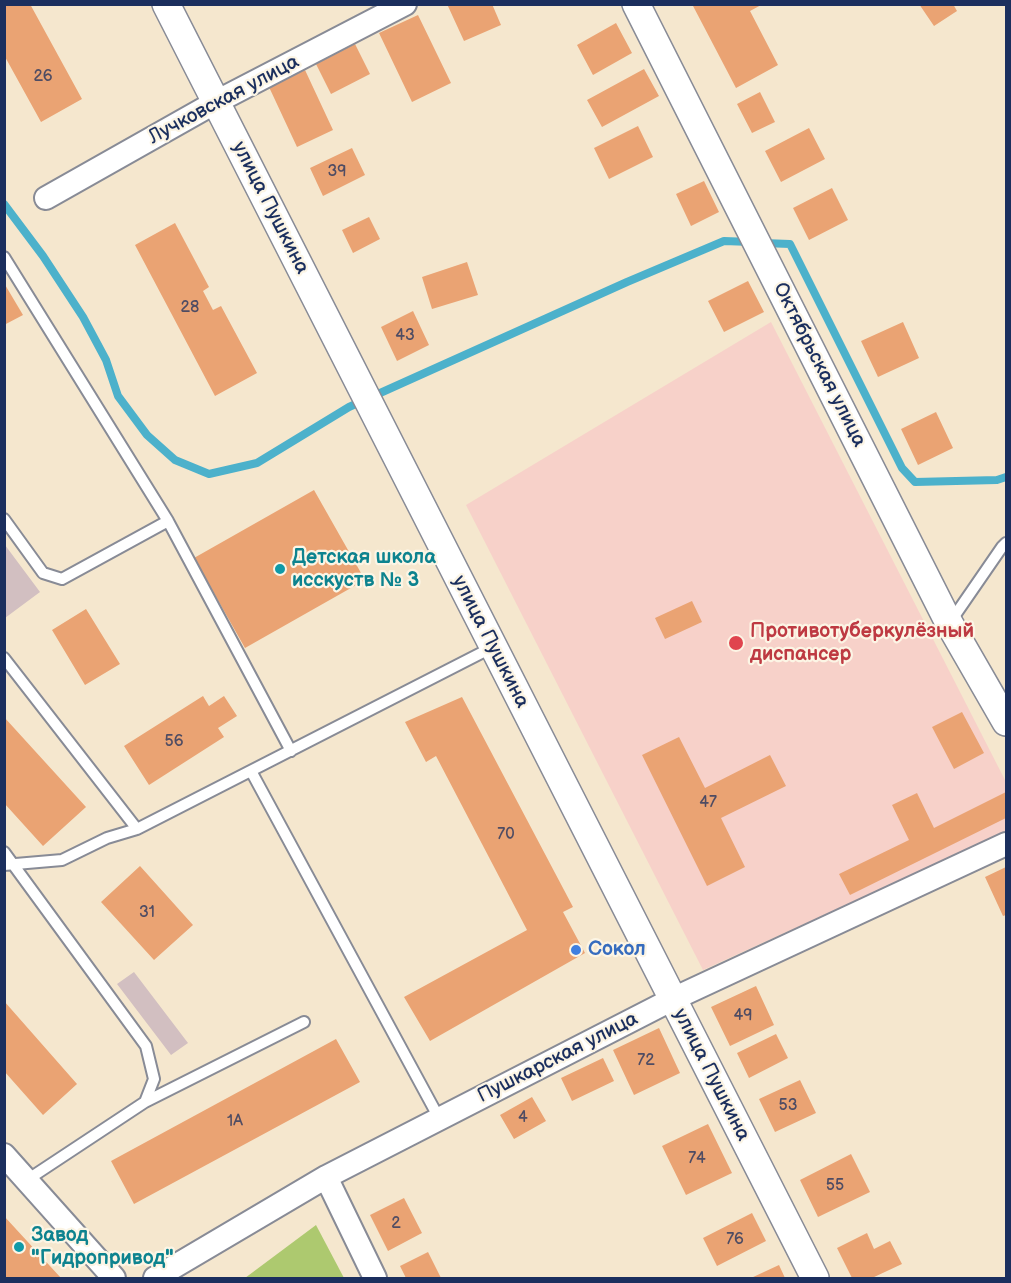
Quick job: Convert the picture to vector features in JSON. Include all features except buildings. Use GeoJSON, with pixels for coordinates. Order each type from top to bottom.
{"type":"FeatureCollection","features":[{"type":"Feature","properties":{"kind":"street","name":"улица Пушкина"},"geometry":{"type":"LineString","coordinates":[[166,4],[815,1278]]}},
{"type":"Feature","properties":{"kind":"street","name":"Лучковская улица"},"geometry":{"type":"LineString","coordinates":[[46,198],[216,102],[405,4]]}},
{"type":"Feature","properties":{"kind":"street","name":"Октябрьская улица"},"geometry":{"type":"LineString","coordinates":[[636,4],[949,623],[1006,722]]}},
{"type":"Feature","properties":{"kind":"street","name":"Пушкарская улица"},"geometry":{"type":"LineString","coordinates":[[154,1278],[326,1177],[672,999],[1006,844]]}},
{"type":"Feature","properties":{"kind":"street"},"geometry":{"type":"LineString","coordinates":[[4,1155],[114,1278]]}},
{"type":"Feature","properties":{"kind":"street"},"geometry":{"type":"LineString","coordinates":[[326,1177],[375,1278]]}},
{"type":"Feature","properties":{"kind":"lane"},"geometry":{"type":"LineString","coordinates":[[4,257],[168,521],[291,751]]}},
{"type":"Feature","properties":{"kind":"lane"},"geometry":{"type":"LineString","coordinates":[[4,519],[43,573],[62,579],[168,521]]}},
{"type":"Feature","properties":{"kind":"lane"},"geometry":{"type":"LineString","coordinates":[[949,623],[1006,543]]}},
{"type":"Feature","properties":{"kind":"lane"},"geometry":{"type":"LineString","coordinates":[[10,865],[62,860],[107,838],[137,829],[493,647]]}},
{"type":"Feature","properties":{"kind":"lane"},"geometry":{"type":"LineString","coordinates":[[4,658],[137,829]]}},
{"type":"Feature","properties":{"kind":"lane"},"geometry":{"type":"LineString","coordinates":[[251,771],[439,1118]]}},
{"type":"Feature","properties":{"kind":"lane"},"geometry":{"type":"LineString","coordinates":[[4,852],[10,865],[146,1046],[154,1079],[144,1102]]}},
{"type":"Feature","properties":{"kind":"lane"},"geometry":{"type":"LineString","coordinates":[[27,1180],[144,1102],[304,1022]]}},
{"type":"Feature","properties":{"kind":"shaded area","name":"Противотуберкулёзный диспансер"},"geometry":{"type":"Polygon","coordinates":[[[771,322],[1006,782],[1006,832],[703,970],[466,505],[771,322]]]}},
{"type":"Feature","properties":{"kind":"shaded area"},"geometry":{"type":"Polygon","coordinates":[[[5,545],[40,592],[5,618],[5,545]]]}},
{"type":"Feature","properties":{"kind":"shaded area"},"geometry":{"type":"Polygon","coordinates":[[[134,972],[188,1043],[171,1055],[117,984],[134,972]]]}},
{"type":"Feature","properties":{"kind":"green space"},"geometry":{"type":"Polygon","coordinates":[[[316,1225],[344,1278],[245,1278],[316,1225]]]}},
{"type":"Feature","properties":{"kind":"waterway"},"geometry":{"type":"LineString","coordinates":[[4,204],[43,256],[83,317],[106,360],[118,396],[147,435],[175,460],[209,474],[257,463],[349,407],[627,282],[724,241],[751,242]]}},
{"type":"Feature","properties":{"kind":"waterway"},"geometry":{"type":"LineString","coordinates":[[763,243],[790,244],[902,468],[915,482],[997,480],[1006,477]]}},
{"type":"Feature","properties":{"kind":"place","name":"Детская школа исскуств № 3"},"geometry":{"type":"Point","coordinates":[280,569]}},
{"type":"Feature","properties":{"kind":"place","name":"Противотуберкулёзный диспансер"},"geometry":{"type":"Point","coordinates":[736,643]}},
{"type":"Feature","properties":{"kind":"place","name":"Сокол"},"geometry":{"type":"Point","coordinates":[576,950]}},
{"type":"Feature","properties":{"kind":"place","name":"Завод \"Гидропривод\""},"geometry":{"type":"Point","coordinates":[19,1247]}}]}
